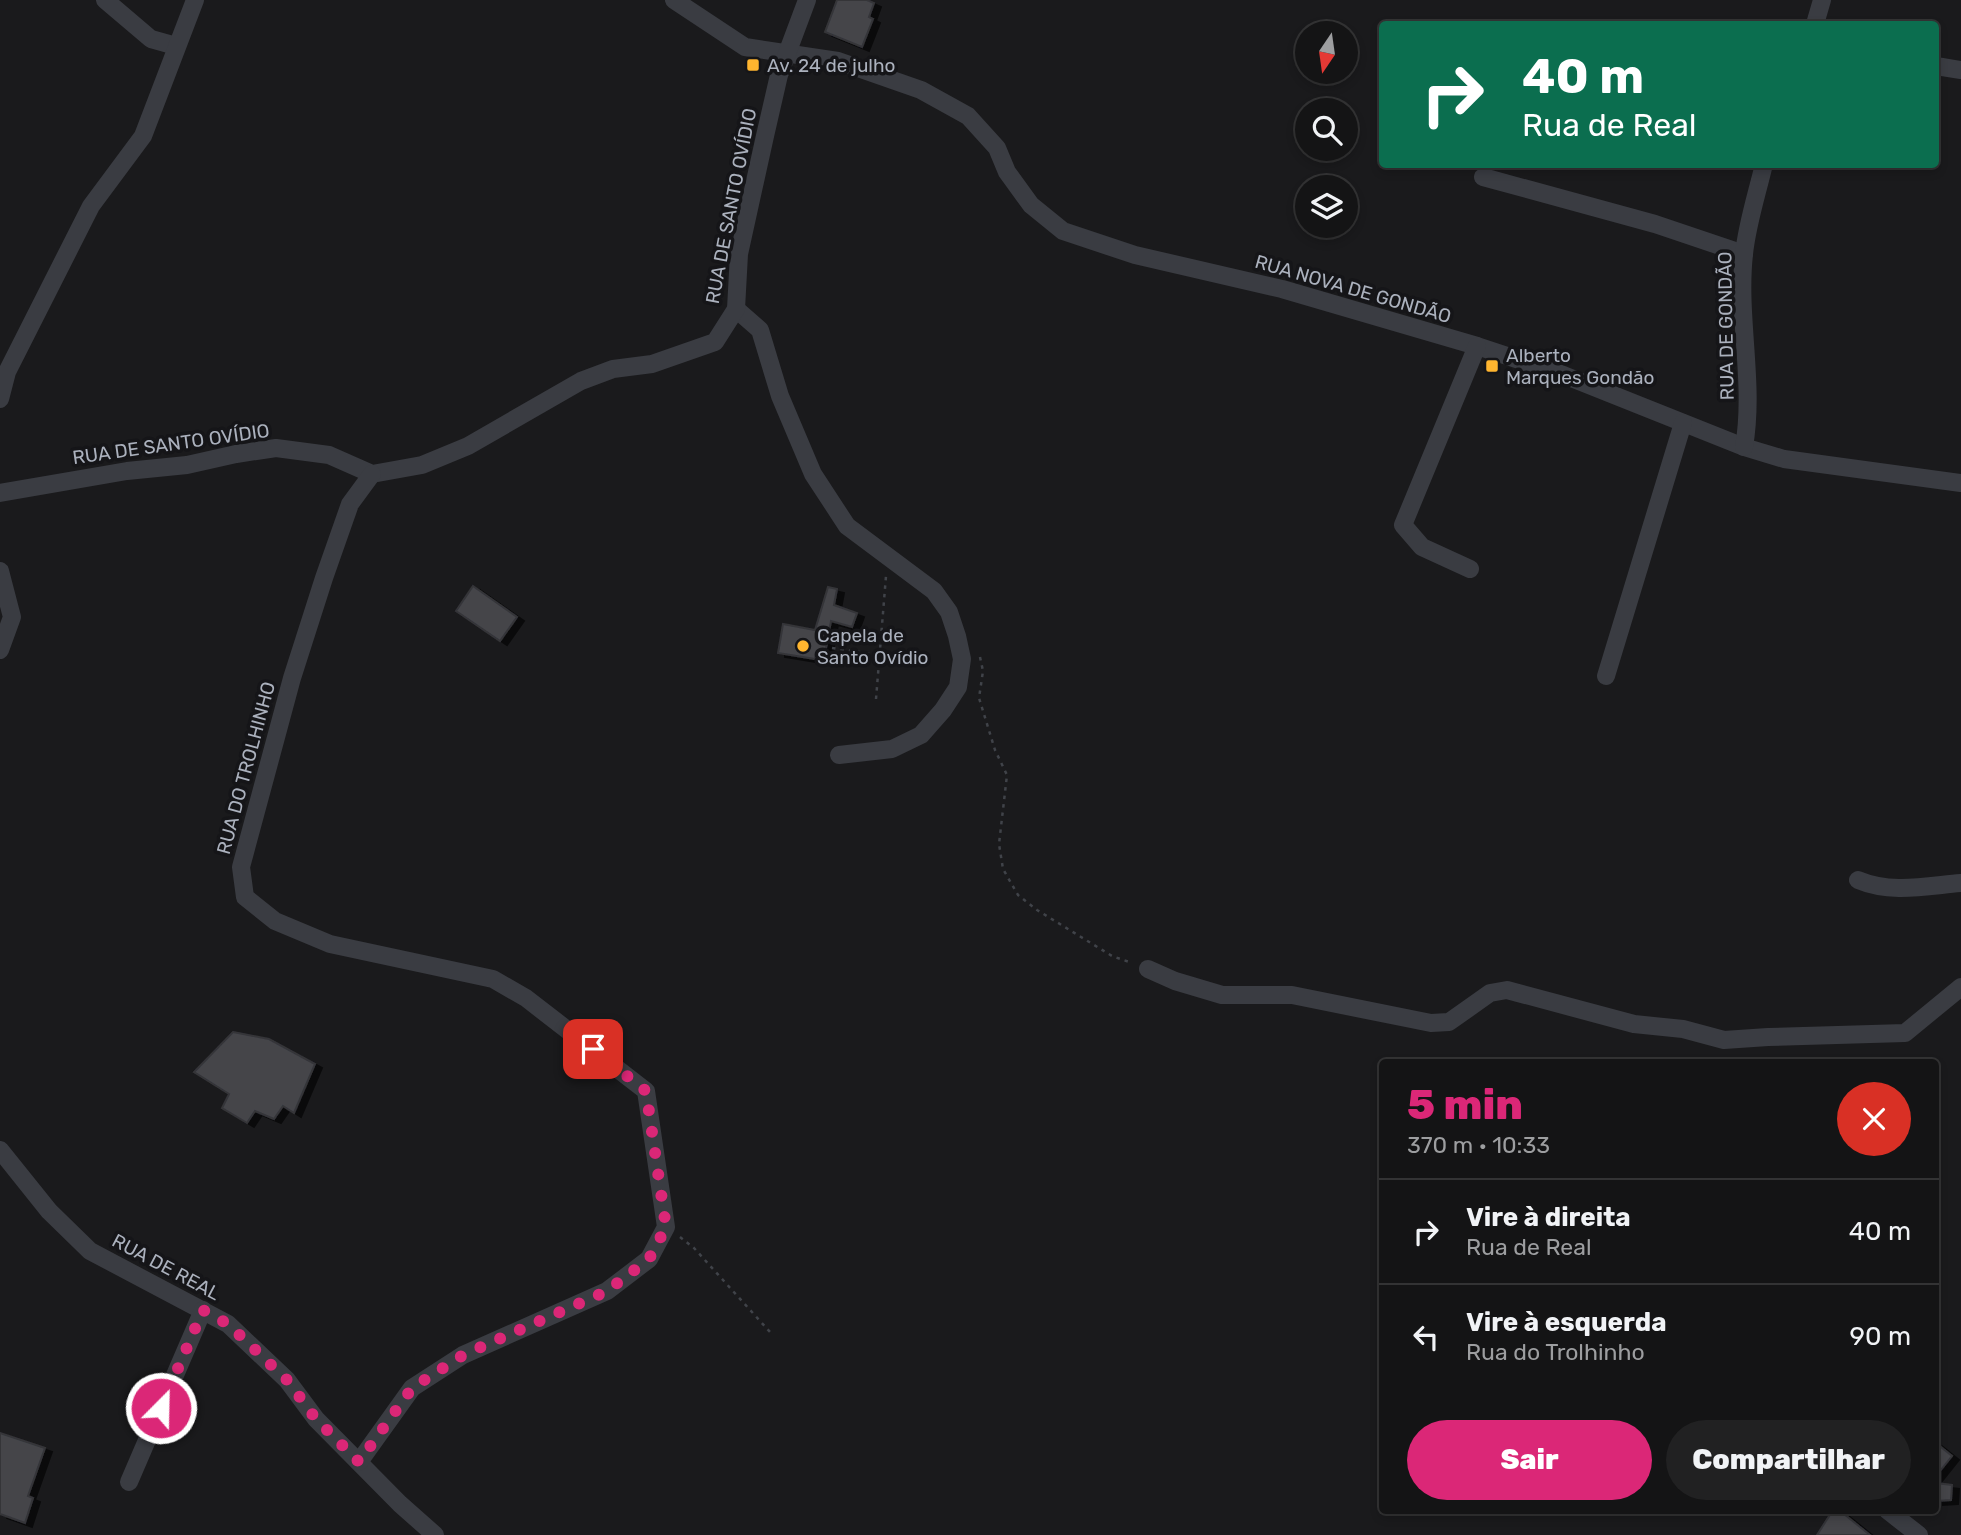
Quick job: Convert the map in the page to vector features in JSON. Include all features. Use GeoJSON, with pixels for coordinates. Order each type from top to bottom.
{"type":"FeatureCollection","features":[{"type":"Feature","properties":{"kind":"street"},"geometry":{"type":"LineString","coordinates":[[105,0],[151,39],[176,46]]}},
{"type":"Feature","properties":{"kind":"street"},"geometry":{"type":"LineString","coordinates":[[0,399],[6,372],[91,206],[143,136],[195,0]]}},
{"type":"Feature","properties":{"kind":"street","name":"RUA NOVA DE GONDÃO"},"geometry":{"type":"LineString","coordinates":[[674,0],[745,47],[838,61],[921,90],[968,117],[997,148],[1007,172],[1031,205],[1063,231],[1135,255],[1282,289],[1477,346],[1561,373],[1744,447],[1784,459],[1961,483]]}},
{"type":"Feature","properties":{"kind":"street","name":"RUA DE SANTO OVÍDIO"},"geometry":{"type":"LineString","coordinates":[[0,493],[127,471],[187,466],[236,454],[276,449],[329,455],[372,474],[422,465],[468,446],[581,381],[613,369],[652,364],[715,342],[736,309],[739,254],[779,75],[807,0]]}},
{"type":"Feature","properties":{"kind":"street"},"geometry":{"type":"LineString","coordinates":[[1816,21],[1822,0]]}},
{"type":"Feature","properties":{"kind":"street"},"geometry":{"type":"LineString","coordinates":[[1939,66],[1961,70]]}},
{"type":"Feature","properties":{"kind":"street","name":"RUA DE GONDÃO"},"geometry":{"type":"LineString","coordinates":[[1744,447],[1748,426],[1748,373],[1744,254],[1763,168]]}},
{"type":"Feature","properties":{"kind":"street"},"geometry":{"type":"LineString","coordinates":[[1483,177],[1655,223],[1744,254]]}},
{"type":"Feature","properties":{"kind":"street"},"geometry":{"type":"LineString","coordinates":[[736,309],[760,330],[780,396],[813,474],[847,526],[934,591],[949,612],[957,636],[962,659],[958,687],[943,710],[921,735],[892,749],[838,755]]}},
{"type":"Feature","properties":{"kind":"street"},"geometry":{"type":"LineString","coordinates":[[1470,569],[1422,547],[1403,525],[1477,346]]}},
{"type":"Feature","properties":{"kind":"street"},"geometry":{"type":"LineString","coordinates":[[1606,676],[1683,423]]}},
{"type":"Feature","properties":{"kind":"street","name":"RUA DO TROLHINHO"},"geometry":{"type":"LineString","coordinates":[[372,474],[349,504],[292,678],[241,867],[245,897],[275,921],[330,944],[493,979],[526,998],[593,1049],[646,1091],[666,1227]]}},
{"type":"Feature","properties":{"kind":"street"},"geometry":{"type":"LineString","coordinates":[[0,571],[12,617],[0,650]]}},
{"type":"Feature","properties":{"kind":"street"},"geometry":{"type":"LineString","coordinates":[[1858,880],[1875,887],[1896,888],[1961,883]]}},
{"type":"Feature","properties":{"kind":"street"},"geometry":{"type":"LineString","coordinates":[[1148,969],[1175,981],[1222,995],[1292,995],[1431,1023],[1449,1022],[1490,993],[1507,990],[1634,1024],[1683,1030],[1724,1040],[1905,1033],[1961,987]]}},
{"type":"Feature","properties":{"kind":"street","name":"RUA DE REAL"},"geometry":{"type":"LineString","coordinates":[[0,1150],[49,1211],[90,1251],[228,1324],[287,1380],[316,1419],[400,1504],[435,1535]]}},
{"type":"Feature","properties":{"kind":"street"},"geometry":{"type":"LineString","coordinates":[[359,1462],[412,1388],[463,1355],[607,1291],[649,1259],[666,1227]]}},
{"type":"Feature","properties":{"kind":"street"},"geometry":{"type":"LineString","coordinates":[[129,1482],[203,1310]]}},
{"type":"Feature","properties":{"kind":"street"},"geometry":{"type":"LineString","coordinates":[[1892,1514],[1919,1535]]}},
{"type":"Feature","properties":{"kind":"path"},"geometry":{"type":"LineString","coordinates":[[876,699],[887,555]]}},
{"type":"Feature","properties":{"kind":"path"},"geometry":{"type":"LineString","coordinates":[[832,648],[879,655]]}},
{"type":"Feature","properties":{"kind":"path"},"geometry":{"type":"LineString","coordinates":[[979,649],[983,671],[979,698],[995,750],[1007,775],[999,844],[1003,869],[1018,895],[1037,910],[1112,956],[1148,969]]}},
{"type":"Feature","properties":{"kind":"path"},"geometry":{"type":"LineString","coordinates":[[666,1227],[694,1248],[769,1332]]}},
{"type":"Feature","properties":{"kind":"building"},"geometry":{"type":"Polygon","coordinates":[[[837,0],[867,0],[874,3],[869,17],[873,19],[862,47],[825,32],[837,0]]]}},
{"type":"Feature","properties":{"kind":"building"},"geometry":{"type":"Polygon","coordinates":[[[473,586],[517,617],[500,641],[456,611],[473,586]]]}},
{"type":"Feature","properties":{"kind":"building"},"geometry":{"type":"Polygon","coordinates":[[[828,587],[837,589],[834,605],[857,613],[852,627],[831,621],[825,654],[816,653],[815,659],[778,653],[783,624],[815,630],[828,587]]]}},
{"type":"Feature","properties":{"kind":"building"},"geometry":{"type":"Polygon","coordinates":[[[233,1032],[269,1039],[315,1064],[294,1113],[283,1106],[274,1119],[255,1111],[247,1123],[222,1108],[229,1094],[194,1072],[233,1032]]]}},
{"type":"Feature","properties":{"kind":"building"},"geometry":{"type":"Polygon","coordinates":[[[0,1433],[45,1448],[28,1496],[33,1498],[25,1523],[0,1514],[0,1433]]]}},
{"type":"Feature","properties":{"kind":"building"},"geometry":{"type":"Polygon","coordinates":[[[1939,1445],[1952,1456],[1939,1472],[1939,1445]]]}},
{"type":"Feature","properties":{"kind":"building"},"geometry":{"type":"Polygon","coordinates":[[[1939,1483],[1952,1485],[1951,1500],[1939,1501],[1939,1483]]]}},
{"type":"Feature","properties":{"kind":"building"},"geometry":{"type":"Polygon","coordinates":[[[1830,1514],[1844,1514],[1870,1535],[1817,1535],[1830,1514]]]}},
{"type":"Feature","properties":{"kind":"place","name":"Av. 24 de julho"},"geometry":{"type":"Point","coordinates":[753,65]}},
{"type":"Feature","properties":{"kind":"place","name":"Alberto Marques Gondão"},"geometry":{"type":"Point","coordinates":[1492,366]}},
{"type":"Feature","properties":{"kind":"place","name":"Capela de Santo Ovídio"},"geometry":{"type":"Point","coordinates":[803,646]}},
{"type":"Feature","properties":{"kind":"route"},"geometry":{"type":"LineString","coordinates":[[161,1408],[203,1310],[228,1324],[287,1380],[316,1419],[359,1462],[412,1388],[463,1355],[607,1291],[649,1259],[666,1227],[646,1091],[593,1049]]}}]}
